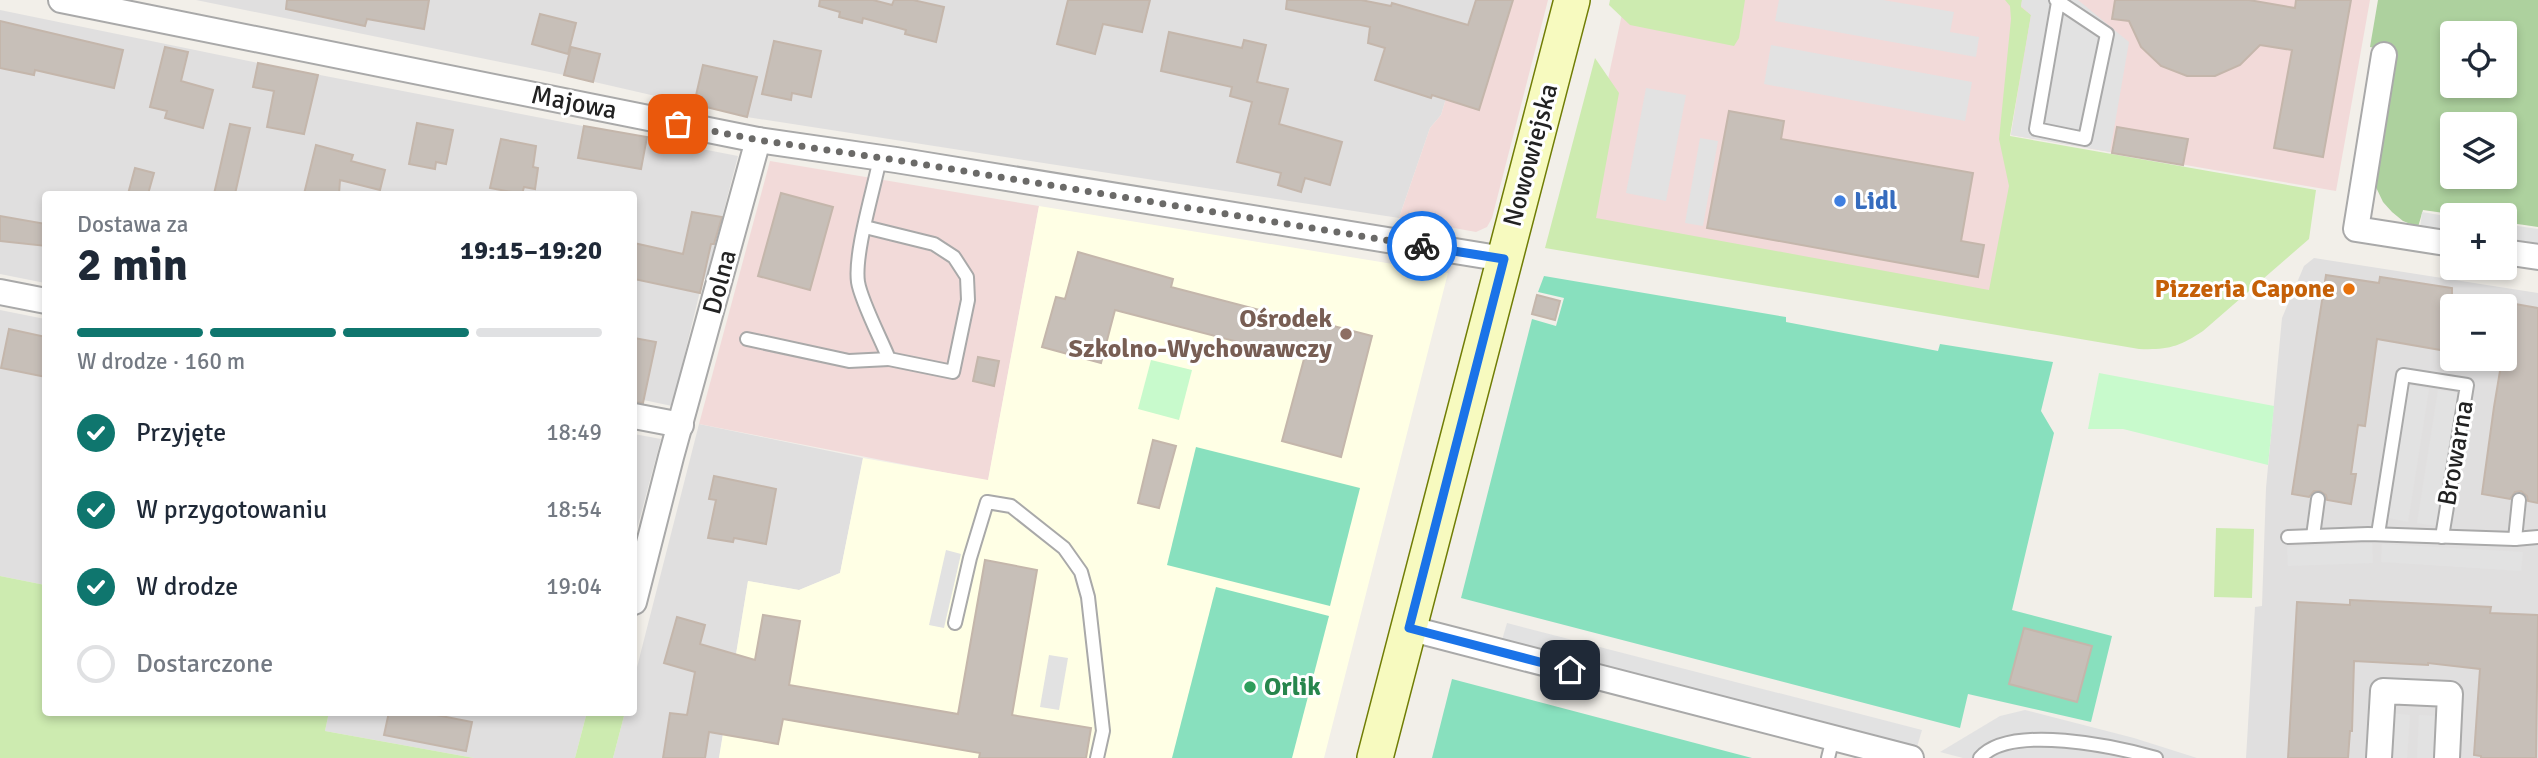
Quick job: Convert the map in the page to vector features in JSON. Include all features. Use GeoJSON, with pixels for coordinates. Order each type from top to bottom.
{"type":"FeatureCollection","features":[{"type":"Feature","properties":{"kind":"street","name":"Majowa"},"geometry":{"type":"LineString","coordinates":[[61,0],[758,140],[1504,259]]}},
{"type":"Feature","properties":{"kind":"street","name":"Nowowiejska"},"geometry":{"type":"LineString","coordinates":[[1375,758],[1572,0]]}},
{"type":"Feature","properties":{"kind":"street"},"geometry":{"type":"LineString","coordinates":[[2384,55],[2356,229],[2440,242]]}},
{"type":"Feature","properties":{"kind":"street","name":"Dolna"},"geometry":{"type":"LineString","coordinates":[[637,592],[758,140]]}},
{"type":"Feature","properties":{"kind":"street"},"geometry":{"type":"LineString","coordinates":[[2517,253],[2538,257]]}},
{"type":"Feature","properties":{"kind":"street"},"geometry":{"type":"LineString","coordinates":[[0,292],[42,300]]}},
{"type":"Feature","properties":{"kind":"street"},"geometry":{"type":"LineString","coordinates":[[637,417],[681,425]]}},
{"type":"Feature","properties":{"kind":"street"},"geometry":{"type":"LineString","coordinates":[[1409,628],[1830,748],[1910,758]]}},
{"type":"Feature","properties":{"kind":"street"},"geometry":{"type":"LineString","coordinates":[[2379,758],[2383,691],[2450,694],[2446,758]]}},
{"type":"Feature","properties":{"kind":"lane"},"geometry":{"type":"LineString","coordinates":[[2057,1],[2107,34],[2085,138],[2036,129],[2057,1]]}},
{"type":"Feature","properties":{"kind":"lane"},"geometry":{"type":"LineString","coordinates":[[880,158],[857,267],[858,285],[889,359]]}},
{"type":"Feature","properties":{"kind":"lane"},"geometry":{"type":"LineString","coordinates":[[747,339],[849,361],[889,359],[953,372],[968,300],[967,277],[954,257],[934,244],[865,227]]}},
{"type":"Feature","properties":{"kind":"lane","name":"Browarna"},"geometry":{"type":"LineString","coordinates":[[2378,534],[2403,375],[2468,385],[2441,537]]}},
{"type":"Feature","properties":{"kind":"lane"},"geometry":{"type":"LineString","coordinates":[[2313,536],[2318,499]]}},
{"type":"Feature","properties":{"kind":"lane"},"geometry":{"type":"LineString","coordinates":[[2515,539],[2519,500]]}},
{"type":"Feature","properties":{"kind":"lane"},"geometry":{"type":"LineString","coordinates":[[955,623],[970,558],[987,502],[1010,506],[1063,548],[1081,572],[1088,597],[1103,731],[1097,758]]}},
{"type":"Feature","properties":{"kind":"lane","name":"Browarna"},"geometry":{"type":"LineString","coordinates":[[2288,537],[2378,534],[2537,539]]}},
{"type":"Feature","properties":{"kind":"lane"},"geometry":{"type":"LineString","coordinates":[[1980,758],[1984,753],[1999,747],[2048,739],[2110,747],[2156,758]]}},
{"type":"Feature","properties":{"kind":"shaded area"},"geometry":{"type":"Polygon","coordinates":[[[196,0],[1476,0],[1441,115],[1430,128],[1399,218],[747,117],[564,75],[196,0]]]}},
{"type":"Feature","properties":{"kind":"shaded area"},"geometry":{"type":"Polygon","coordinates":[[[1476,0],[1548,0],[1492,218],[1487,227],[1476,232],[1399,218],[1430,128],[1441,115],[1476,0]]]}},
{"type":"Feature","properties":{"kind":"shaded area"},"geometry":{"type":"Polygon","coordinates":[[[1625,0],[2370,0],[2336,191],[2011,135],[2030,14],[2000,136],[2183,333],[1573,242],[1625,0]]]}},
{"type":"Feature","properties":{"kind":"shaded area"},"geometry":{"type":"Polygon","coordinates":[[[1779,0],[1883,0],[1954,12],[1950,32],[1979,37],[1976,57],[1775,21],[1779,0]]]}},
{"type":"Feature","properties":{"kind":"shaded area"},"geometry":{"type":"Polygon","coordinates":[[[2022,0],[2078,0],[2129,42],[2110,152],[2011,135],[2031,15],[2021,6],[2022,0]]]}},
{"type":"Feature","properties":{"kind":"shaded area"},"geometry":{"type":"Polygon","coordinates":[[[0,10],[738,156],[706,279],[703,279],[672,406],[637,399],[637,191],[42,191],[42,282],[0,274],[0,10]]]}},
{"type":"Feature","properties":{"kind":"shaded area"},"geometry":{"type":"Polygon","coordinates":[[[1771,45],[1972,82],[1965,121],[1764,84],[1771,45]]]}},
{"type":"Feature","properties":{"kind":"shaded area"},"geometry":{"type":"Polygon","coordinates":[[[1646,88],[1686,95],[1666,201],[1626,193],[1646,88]]]}},
{"type":"Feature","properties":{"kind":"shaded area"},"geometry":{"type":"Polygon","coordinates":[[[1700,138],[1718,141],[1703,226],[1685,223],[1700,138]]]}},
{"type":"Feature","properties":{"kind":"shaded area"},"geometry":{"type":"Polygon","coordinates":[[[770,161],[1039,206],[988,481],[699,424],[770,161]]]}},
{"type":"Feature","properties":{"kind":"shaded area"},"geometry":{"type":"Polygon","coordinates":[[[1039,206],[1448,273],[1324,758],[719,758],[748,581],[799,590],[840,573],[863,458],[988,480],[1039,206]]]}},
{"type":"Feature","properties":{"kind":"shaded area"},"geometry":{"type":"Polygon","coordinates":[[[2422,212],[2440,215],[2440,232],[2420,229],[2422,212]]]}},
{"type":"Feature","properties":{"kind":"shaded area"},"geometry":{"type":"Polygon","coordinates":[[[2517,226],[2538,229],[2538,247],[2517,244],[2517,226]]]}},
{"type":"Feature","properties":{"kind":"shaded area"},"geometry":{"type":"Polygon","coordinates":[[[2314,258],[2440,278],[2440,280],[2538,293],[2538,758],[2246,758],[2255,607],[2262,606],[2266,488],[2282,318],[2304,266],[2314,258]]]}},
{"type":"Feature","properties":{"kind":"shaded area"},"geometry":{"type":"Polygon","coordinates":[[[0,310],[42,318],[42,584],[0,576],[0,310]]]}},
{"type":"Feature","properties":{"kind":"shaded area"},"geometry":{"type":"Polygon","coordinates":[[[2409,385],[2429,389],[2408,522],[2388,518],[2409,385]]]}},
{"type":"Feature","properties":{"kind":"shaded area"},"geometry":{"type":"Polygon","coordinates":[[[2438,390],[2458,393],[2437,526],[2417,523],[2438,390]]]}},
{"type":"Feature","properties":{"kind":"shaded area"},"geometry":{"type":"Polygon","coordinates":[[[699,424],[863,458],[840,573],[799,590],[748,581],[719,758],[613,758],[624,716],[637,716],[637,667],[699,424]]]}},
{"type":"Feature","properties":{"kind":"shaded area"},"geometry":{"type":"Polygon","coordinates":[[[637,435],[661,439],[637,529],[637,435]]]}},
{"type":"Feature","properties":{"kind":"shaded area"},"geometry":{"type":"Polygon","coordinates":[[[2372,543],[2373,563],[2288,566],[2287,547],[2372,543]]]}},
{"type":"Feature","properties":{"kind":"shaded area"},"geometry":{"type":"Polygon","coordinates":[[[2382,544],[2523,552],[2521,571],[2381,562],[2382,544]]]}},
{"type":"Feature","properties":{"kind":"shaded area"},"geometry":{"type":"Polygon","coordinates":[[[946,550],[961,554],[944,628],[929,625],[946,550]]]}},
{"type":"Feature","properties":{"kind":"shaded area"},"geometry":{"type":"Polygon","coordinates":[[[1507,623],[1922,730],[1917,747],[1502,640],[1507,623]]]}},
{"type":"Feature","properties":{"kind":"shaded area"},"geometry":{"type":"Polygon","coordinates":[[[1049,655],[1068,658],[1059,710],[1040,707],[1049,655]]]}},
{"type":"Feature","properties":{"kind":"shaded area"},"geometry":{"type":"Polygon","coordinates":[[[2025,710],[2134,738],[2197,758],[1963,758],[1940,752],[2000,716],[2025,710]]]}},
{"type":"Feature","properties":{"kind":"shaded area"},"geometry":{"type":"Polygon","coordinates":[[[2390,713],[2410,715],[2407,758],[2388,758],[2390,713]]]}},
{"type":"Feature","properties":{"kind":"shaded area"},"geometry":{"type":"Polygon","coordinates":[[[2419,715],[2439,716],[2437,758],[2417,758],[2419,715]]]}},
{"type":"Feature","properties":{"kind":"shaded area"},"geometry":{"type":"Polygon","coordinates":[[[328,716],[586,716],[575,758],[474,758],[325,731],[328,716]]]}},
{"type":"Feature","properties":{"kind":"green space"},"geometry":{"type":"Polygon","coordinates":[[[1610,0],[1745,0],[1739,38],[1734,46],[1630,25],[1609,5],[1610,0]]]}},
{"type":"Feature","properties":{"kind":"green space"},"geometry":{"type":"Polygon","coordinates":[[[2005,0],[2022,0],[2021,7],[2031,15],[2010,136],[2316,190],[2309,239],[2203,331],[2173,346],[2149,349],[1545,248],[1595,58],[1619,93],[1596,218],[1989,290],[2009,186],[1999,139],[2011,19],[2010,6],[2005,0]]]}},
{"type":"Feature","properties":{"kind":"green space"},"geometry":{"type":"Polygon","coordinates":[[[2378,0],[2538,0],[2538,227],[2517,224],[2517,203],[2440,203],[2440,212],[2423,210],[2418,227],[2403,221],[2383,202],[2373,181],[2393,52],[2370,47],[2378,0]]]}},
{"type":"Feature","properties":{"kind":"green space"},"geometry":{"type":"Polygon","coordinates":[[[1544,276],[1786,317],[1786,322],[1938,351],[1940,344],[2053,362],[2041,411],[2054,433],[2012,610],[2112,636],[2091,722],[1968,694],[1960,728],[1461,598],[1532,319],[1556,326],[1564,298],[1538,292],[1544,276]]]}},
{"type":"Feature","properties":{"kind":"green space"},"geometry":{"type":"Polygon","coordinates":[[[1151,360],[1192,370],[1179,420],[1138,409],[1151,360]]]}},
{"type":"Feature","properties":{"kind":"green space"},"geometry":{"type":"Polygon","coordinates":[[[2099,373],[2274,406],[2268,465],[2123,429],[2088,429],[2099,373]]]}},
{"type":"Feature","properties":{"kind":"green space"},"geometry":{"type":"Polygon","coordinates":[[[1196,447],[1360,488],[1330,606],[1167,565],[1196,447]]]}},
{"type":"Feature","properties":{"kind":"green space"},"geometry":{"type":"Polygon","coordinates":[[[2216,528],[2254,529],[2252,598],[2214,597],[2216,528]]]}},
{"type":"Feature","properties":{"kind":"green space"},"geometry":{"type":"Polygon","coordinates":[[[0,576],[42,584],[42,716],[328,716],[325,731],[474,758],[0,758],[0,576]]]}},
{"type":"Feature","properties":{"kind":"green space","name":"Orlik"},"geometry":{"type":"Polygon","coordinates":[[[1216,587],[1329,616],[1292,758],[1172,758],[1216,587]]]}},
{"type":"Feature","properties":{"kind":"green space"},"geometry":{"type":"Polygon","coordinates":[[[1452,679],[1752,758],[1432,758],[1452,679]]]}},
{"type":"Feature","properties":{"kind":"green space"},"geometry":{"type":"Polygon","coordinates":[[[586,716],[624,716],[613,758],[575,758],[586,716]]]}},
{"type":"Feature","properties":{"kind":"building"},"geometry":{"type":"Polygon","coordinates":[[[287,0],[429,0],[424,29],[367,19],[365,26],[286,9],[287,0]]]}},
{"type":"Feature","properties":{"kind":"building"},"geometry":{"type":"Polygon","coordinates":[[[820,0],[873,0],[892,5],[894,0],[913,0],[944,7],[936,42],[863,18],[862,23],[839,17],[840,12],[819,6],[820,0]]]}},
{"type":"Feature","properties":{"kind":"building"},"geometry":{"type":"Polygon","coordinates":[[[1068,0],[1150,0],[1142,32],[1103,24],[1095,54],[1057,44],[1068,0]]]}},
{"type":"Feature","properties":{"kind":"building"},"geometry":{"type":"Polygon","coordinates":[[[1287,0],[1361,0],[1391,6],[1392,3],[1468,25],[1476,0],[1513,0],[1479,110],[1375,80],[1385,48],[1368,43],[1370,27],[1286,9],[1287,0]]]}},
{"type":"Feature","properties":{"kind":"building"},"geometry":{"type":"Polygon","coordinates":[[[2115,0],[2249,0],[2295,8],[2296,0],[2351,0],[2323,157],[2274,148],[2292,50],[2260,45],[2240,65],[2215,76],[2187,76],[2161,66],[2141,47],[2129,21],[2112,19],[2115,0]]]}},
{"type":"Feature","properties":{"kind":"building"},"geometry":{"type":"Polygon","coordinates":[[[540,14],[576,23],[568,54],[532,44],[540,14]]]}},
{"type":"Feature","properties":{"kind":"building"},"geometry":{"type":"Polygon","coordinates":[[[0,21],[123,50],[114,88],[35,70],[34,75],[0,68],[0,21]]]}},
{"type":"Feature","properties":{"kind":"building"},"geometry":{"type":"Polygon","coordinates":[[[1169,32],[1242,48],[1244,40],[1266,45],[1257,82],[1288,89],[1279,124],[1342,142],[1330,185],[1305,178],[1301,192],[1278,185],[1281,173],[1237,162],[1252,102],[1230,96],[1232,87],[1161,71],[1169,32]]]}},
{"type":"Feature","properties":{"kind":"building"},"geometry":{"type":"Polygon","coordinates":[[[774,41],[821,51],[811,97],[792,93],[791,100],[762,94],[774,41]]]}},
{"type":"Feature","properties":{"kind":"building"},"geometry":{"type":"Polygon","coordinates":[[[165,47],[188,52],[181,81],[213,90],[203,128],[165,118],[167,111],[150,107],[165,47]]]}},
{"type":"Feature","properties":{"kind":"building"},"geometry":{"type":"Polygon","coordinates":[[[571,47],[600,54],[593,82],[564,75],[571,47]]]}},
{"type":"Feature","properties":{"kind":"building"},"geometry":{"type":"Polygon","coordinates":[[[258,63],[318,75],[304,134],[267,127],[274,91],[253,87],[258,63]]]}},
{"type":"Feature","properties":{"kind":"building"},"geometry":{"type":"Polygon","coordinates":[[[703,65],[757,77],[747,117],[694,104],[703,65]]]}},
{"type":"Feature","properties":{"kind":"building","name":"Lidl"},"geometry":{"type":"Polygon","coordinates":[[[1729,111],[1784,121],[1781,139],[1973,173],[1961,241],[1984,245],[1978,277],[1707,228],[1729,111]]]}},
{"type":"Feature","properties":{"kind":"building"},"geometry":{"type":"Polygon","coordinates":[[[417,123],[453,130],[446,164],[436,162],[435,169],[409,164],[417,123]]]}},
{"type":"Feature","properties":{"kind":"building"},"geometry":{"type":"Polygon","coordinates":[[[230,124],[250,128],[236,191],[215,191],[230,124]]]}},
{"type":"Feature","properties":{"kind":"building"},"geometry":{"type":"Polygon","coordinates":[[[584,126],[647,137],[641,169],[578,158],[584,126]]]}},
{"type":"Feature","properties":{"kind":"building"},"geometry":{"type":"Polygon","coordinates":[[[2117,127],[2188,139],[2183,165],[2112,153],[2117,127]]]}},
{"type":"Feature","properties":{"kind":"building"},"geometry":{"type":"Polygon","coordinates":[[[501,139],[536,146],[533,167],[538,168],[535,189],[524,187],[523,191],[506,191],[490,188],[501,139]]]}},
{"type":"Feature","properties":{"kind":"building"},"geometry":{"type":"Polygon","coordinates":[[[316,145],[353,155],[351,161],[385,170],[380,190],[340,180],[339,191],[305,191],[316,145]]]}},
{"type":"Feature","properties":{"kind":"building"},"geometry":{"type":"Polygon","coordinates":[[[135,168],[154,173],[149,191],[129,191],[135,168]]]}},
{"type":"Feature","properties":{"kind":"building"},"geometry":{"type":"Polygon","coordinates":[[[781,193],[833,207],[810,290],[758,276],[781,193]]]}},
{"type":"Feature","properties":{"kind":"building"},"geometry":{"type":"Polygon","coordinates":[[[692,212],[722,217],[714,244],[711,244],[700,293],[637,280],[637,244],[683,254],[692,212]]]}},
{"type":"Feature","properties":{"kind":"building"},"geometry":{"type":"Polygon","coordinates":[[[0,216],[42,223],[42,246],[0,241],[0,216]]]}},
{"type":"Feature","properties":{"kind":"building"},"geometry":{"type":"Polygon","coordinates":[[[1078,252],[1173,279],[1171,287],[1313,324],[1314,321],[1372,336],[1341,457],[1282,441],[1304,359],[1115,310],[1101,363],[1042,347],[1056,297],[1065,299],[1078,252]]]}},
{"type":"Feature","properties":{"kind":"building"},"geometry":{"type":"Polygon","coordinates":[[[2326,275],[2379,283],[2380,277],[2452,288],[2452,294],[2440,294],[2440,350],[2377,339],[2365,426],[2358,425],[2351,474],[2356,474],[2351,504],[2327,500],[2326,495],[2320,491],[2314,491],[2309,497],[2292,494],[2326,275]]]}},
{"type":"Feature","properties":{"kind":"building"},"geometry":{"type":"Polygon","coordinates":[[[1537,295],[1560,301],[1555,320],[1532,314],[1537,295]]]}},
{"type":"Feature","properties":{"kind":"building"},"geometry":{"type":"Polygon","coordinates":[[[2517,304],[2538,308],[2538,503],[2528,501],[2521,491],[2515,492],[2510,499],[2482,494],[2500,371],[2517,371],[2517,304]]]}},
{"type":"Feature","properties":{"kind":"building"},"geometry":{"type":"Polygon","coordinates":[[[9,329],[42,336],[42,376],[1,368],[9,329]]]}},
{"type":"Feature","properties":{"kind":"building"},"geometry":{"type":"Polygon","coordinates":[[[637,339],[656,342],[643,403],[637,402],[637,339]]]}},
{"type":"Feature","properties":{"kind":"building"},"geometry":{"type":"Polygon","coordinates":[[[978,357],[999,361],[994,386],[973,381],[978,357]]]}},
{"type":"Feature","properties":{"kind":"building"},"geometry":{"type":"Polygon","coordinates":[[[1153,440],[1176,446],[1159,508],[1138,503],[1153,440]]]}},
{"type":"Feature","properties":{"kind":"building"},"geometry":{"type":"Polygon","coordinates":[[[714,476],[776,489],[766,544],[734,538],[733,542],[708,538],[716,500],[709,499],[714,476]]]}},
{"type":"Feature","properties":{"kind":"building"},"geometry":{"type":"Polygon","coordinates":[[[985,560],[1037,570],[1012,715],[1091,728],[1086,758],[979,758],[980,753],[783,719],[778,744],[709,732],[705,758],[663,758],[670,713],[687,715],[695,672],[664,663],[677,617],[705,625],[700,644],[755,660],[763,615],[800,621],[789,685],[958,714],[985,560]]]}},
{"type":"Feature","properties":{"kind":"building"},"geometry":{"type":"Polygon","coordinates":[[[2350,600],[2491,607],[2490,613],[2538,615],[2536,758],[2481,758],[2474,755],[2480,669],[2428,663],[2354,661],[2352,731],[2348,758],[2288,758],[2297,602],[2350,605],[2350,600]]]}},
{"type":"Feature","properties":{"kind":"building"},"geometry":{"type":"Polygon","coordinates":[[[2024,628],[2092,646],[2077,702],[2009,684],[2024,628]]]}},
{"type":"Feature","properties":{"kind":"building"},"geometry":{"type":"Polygon","coordinates":[[[388,716],[441,716],[472,722],[466,751],[384,735],[388,716]]]}},
{"type":"Feature","properties":{"kind":"way so far"},"geometry":{"type":"LineString","coordinates":[[678,124],[758,140],[1422,246]]}},
{"type":"Feature","properties":{"kind":"place","name":"Lidl"},"geometry":{"type":"Point","coordinates":[1840,201]}},
{"type":"Feature","properties":{"kind":"place","name":"Pizzeria Capone"},"geometry":{"type":"Point","coordinates":[2349,289]}},
{"type":"Feature","properties":{"kind":"place","name":"Ośrodek Szkolno-Wychowawczy"},"geometry":{"type":"Point","coordinates":[1346,334]}},
{"type":"Feature","properties":{"kind":"place","name":"Orlik"},"geometry":{"type":"Point","coordinates":[1250,687]}},
{"type":"Feature","properties":{"kind":"route"},"geometry":{"type":"LineString","coordinates":[[1422,246],[1504,259],[1409,628],[1570,670]]}}]}
